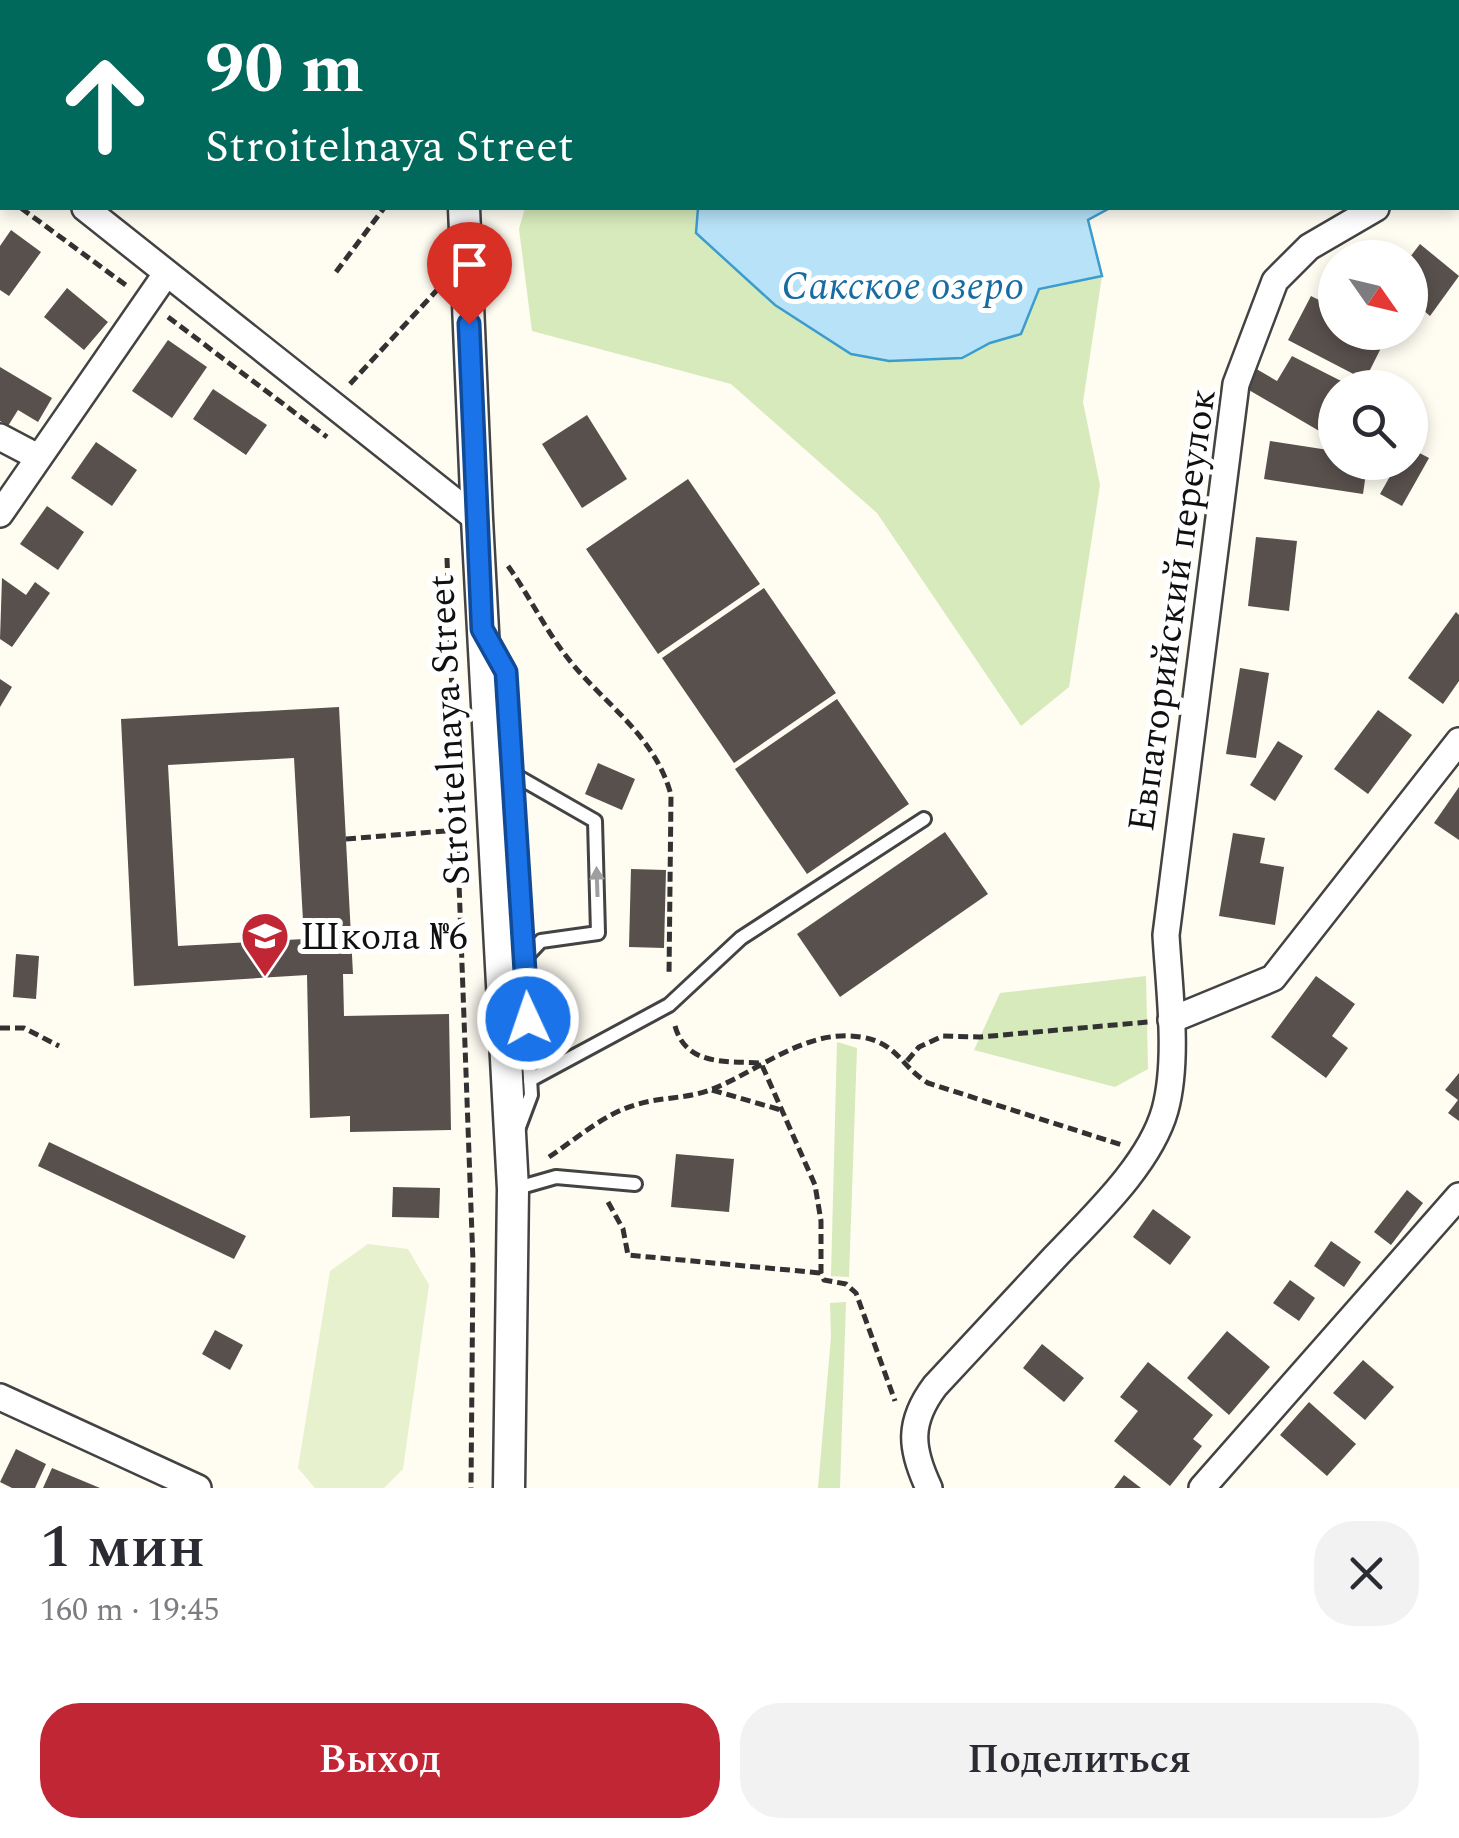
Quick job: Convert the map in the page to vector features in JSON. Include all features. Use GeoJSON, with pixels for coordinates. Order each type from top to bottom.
{"type":"FeatureCollection","features":[{"type":"Feature","properties":{"kind":"street"},"geometry":{"type":"LineString","coordinates":[[86,210],[477,520]]}},
{"type":"Feature","properties":{"kind":"street","name":"Stroitelnaya Street"},"geometry":{"type":"LineString","coordinates":[[464,210],[511,1152],[509,1488]]}},
{"type":"Feature","properties":{"kind":"street","name":"Евпаторийский переулок"},"geometry":{"type":"LineString","coordinates":[[929,1488],[916,1462],[914,1423],[921,1405],[1114,1194],[1157,1130],[1168,1095],[1171,1020],[1166,935],[1236,384],[1275,281],[1309,247],[1373,210]]}},
{"type":"Feature","properties":{"kind":"street"},"geometry":{"type":"LineString","coordinates":[[0,514],[166,274]]}},
{"type":"Feature","properties":{"kind":"street"},"geometry":{"type":"LineString","coordinates":[[0,437],[38,457]]}},
{"type":"Feature","properties":{"kind":"street"},"geometry":{"type":"LineString","coordinates":[[1171,1020],[1272,978],[1459,741]]}},
{"type":"Feature","properties":{"kind":"street"},"geometry":{"type":"LineString","coordinates":[[1202,1488],[1459,1196]]}},
{"type":"Feature","properties":{"kind":"street"},"geometry":{"type":"LineString","coordinates":[[0,1397],[198,1488]]}},
{"type":"Feature","properties":{"kind":"lane"},"geometry":{"type":"LineString","coordinates":[[482,629],[506,672],[525,958],[531,1094],[511,1152]]}},
{"type":"Feature","properties":{"kind":"lane"},"geometry":{"type":"LineString","coordinates":[[513,774],[594,821],[598,934],[541,941],[525,958]]}},
{"type":"Feature","properties":{"kind":"lane"},"geometry":{"type":"LineString","coordinates":[[530,1080],[669,1005],[741,938],[924,819]]}},
{"type":"Feature","properties":{"kind":"lane"},"geometry":{"type":"LineString","coordinates":[[512,1189],[556,1177],[635,1184]]}},
{"type":"Feature","properties":{"kind":"path"},"geometry":{"type":"LineString","coordinates":[[24,210],[140,295]]}},
{"type":"Feature","properties":{"kind":"path"},"geometry":{"type":"LineString","coordinates":[[336,272],[382,210]]}},
{"type":"Feature","properties":{"kind":"path"},"geometry":{"type":"LineString","coordinates":[[344,390],[444,284],[444,303]]}},
{"type":"Feature","properties":{"kind":"path"},"geometry":{"type":"LineString","coordinates":[[162,312],[297,417]]}},
{"type":"Feature","properties":{"kind":"path"},"geometry":{"type":"LineString","coordinates":[[447,555],[473,1262],[471,1488]]}},
{"type":"Feature","properties":{"kind":"path"},"geometry":{"type":"LineString","coordinates":[[506,563],[563,652],[628,720],[666,777],[670,795],[669,1005],[678,1039],[691,1054],[711,1061],[761,1063]]}},
{"type":"Feature","properties":{"kind":"path"},"geometry":{"type":"LineString","coordinates":[[346,839],[457,830]]}},
{"type":"Feature","properties":{"kind":"path"},"geometry":{"type":"LineString","coordinates":[[907,1061],[919,1047],[943,1036],[980,1038],[1171,1020]]}},
{"type":"Feature","properties":{"kind":"path"},"geometry":{"type":"LineString","coordinates":[[0,1028],[24,1028],[60,1046]]}},
{"type":"Feature","properties":{"kind":"path"},"geometry":{"type":"LineString","coordinates":[[543,1162],[598,1123],[630,1106],[711,1090],[761,1063],[831,1034],[864,1037],[896,1050],[916,1076],[928,1084],[1144,1152]]}},
{"type":"Feature","properties":{"kind":"path"},"geometry":{"type":"LineString","coordinates":[[761,1063],[815,1185],[822,1221],[824,1280],[846,1284],[856,1294],[896,1406]]}},
{"type":"Feature","properties":{"kind":"path"},"geometry":{"type":"LineString","coordinates":[[711,1090],[782,1110]]}},
{"type":"Feature","properties":{"kind":"path"},"geometry":{"type":"LineString","coordinates":[[580,1177],[608,1202],[623,1229],[628,1256],[822,1273]]}},
{"type":"Feature","properties":{"kind":"green space"},"geometry":{"type":"Polygon","coordinates":[[[524,210],[698,210],[696,233],[962,358],[990,343],[1021,334],[1039,289],[1102,276],[1083,402],[1100,485],[1069,687],[1021,726],[877,513],[731,384],[532,331],[519,229],[524,210]]]}},
{"type":"Feature","properties":{"kind":"green space"},"geometry":{"type":"Polygon","coordinates":[[[1146,976],[1148,1069],[1115,1087],[974,1050],[1000,993],[1146,976]]]}},
{"type":"Feature","properties":{"kind":"green space"},"geometry":{"type":"Polygon","coordinates":[[[837,1042],[857,1048],[849,1277],[831,1276],[837,1042]]]}},
{"type":"Feature","properties":{"kind":"green space"},"geometry":{"type":"Polygon","coordinates":[[[368,1244],[408,1249],[429,1285],[403,1469],[384,1488],[315,1488],[298,1468],[330,1271],[368,1244]]]}},
{"type":"Feature","properties":{"kind":"green space"},"geometry":{"type":"Polygon","coordinates":[[[846,1302],[840,1488],[818,1488],[831,1337],[830,1303],[846,1302]]]}},
{"type":"Feature","properties":{"kind":"water","name":"Сакское озеро"},"geometry":{"type":"Polygon","coordinates":[[[698,210],[1106,210],[1088,220],[1102,276],[1039,289],[1021,334],[990,343],[962,358],[889,361],[851,354],[775,305],[696,233],[698,210]]]}},
{"type":"Feature","properties":{"kind":"building"},"geometry":{"type":"Polygon","coordinates":[[[11,230],[41,252],[9,296],[0,290],[0,246],[11,230]]]}},
{"type":"Feature","properties":{"kind":"building"},"geometry":{"type":"Polygon","coordinates":[[[1428,251],[1459,276],[1428,314],[1428,251]]]}},
{"type":"Feature","properties":{"kind":"building"},"geometry":{"type":"Polygon","coordinates":[[[67,288],[108,322],[84,350],[44,317],[67,288]]]}},
{"type":"Feature","properties":{"kind":"building"},"geometry":{"type":"Polygon","coordinates":[[[1311,296],[1318,300],[1318,350],[1380,350],[1370,370],[1346,370],[1288,340],[1311,296]]]}},
{"type":"Feature","properties":{"kind":"building"},"geometry":{"type":"Polygon","coordinates":[[[168,340],[207,367],[172,418],[132,391],[168,340]]]}},
{"type":"Feature","properties":{"kind":"building"},"geometry":{"type":"Polygon","coordinates":[[[1292,356],[1320,370],[1318,430],[1242,386],[1253,367],[1277,381],[1292,356]]]}},
{"type":"Feature","properties":{"kind":"building"},"geometry":{"type":"Polygon","coordinates":[[[0,367],[52,398],[38,422],[18,410],[8,426],[0,421],[0,367]]]}},
{"type":"Feature","properties":{"kind":"building"},"geometry":{"type":"Polygon","coordinates":[[[213,389],[267,425],[246,455],[193,419],[213,389]]]}},
{"type":"Feature","properties":{"kind":"building"},"geometry":{"type":"Polygon","coordinates":[[[587,415],[627,479],[582,508],[542,444],[587,415]]]}},
{"type":"Feature","properties":{"kind":"building"},"geometry":{"type":"Polygon","coordinates":[[[1270,441],[1318,448],[1318,480],[1365,480],[1363,494],[1264,479],[1270,441]]]}},
{"type":"Feature","properties":{"kind":"building"},"geometry":{"type":"Polygon","coordinates":[[[96,442],[137,470],[112,506],[71,478],[96,442]]]}},
{"type":"Feature","properties":{"kind":"building"},"geometry":{"type":"Polygon","coordinates":[[[688,479],[760,584],[658,654],[586,549],[688,479]]]}},
{"type":"Feature","properties":{"kind":"building"},"geometry":{"type":"Polygon","coordinates":[[[1388,480],[1417,480],[1402,506],[1380,494],[1388,480]]]}},
{"type":"Feature","properties":{"kind":"building"},"geometry":{"type":"Polygon","coordinates":[[[47,506],[84,532],[58,570],[20,544],[47,506]]]}},
{"type":"Feature","properties":{"kind":"building"},"geometry":{"type":"Polygon","coordinates":[[[1256,537],[1297,541],[1289,611],[1248,606],[1256,537]]]}},
{"type":"Feature","properties":{"kind":"building"},"geometry":{"type":"Polygon","coordinates":[[[2,578],[26,595],[35,582],[50,593],[12,647],[0,639],[2,578]]]}},
{"type":"Feature","properties":{"kind":"building"},"geometry":{"type":"Polygon","coordinates":[[[764,588],[836,693],[734,763],[662,658],[764,588]]]}},
{"type":"Feature","properties":{"kind":"building"},"geometry":{"type":"Polygon","coordinates":[[[1456,612],[1459,681],[1443,704],[1408,678],[1456,612]]]}},
{"type":"Feature","properties":{"kind":"building"},"geometry":{"type":"Polygon","coordinates":[[[1240,668],[1269,673],[1256,758],[1226,754],[1240,668]]]}},
{"type":"Feature","properties":{"kind":"building"},"geometry":{"type":"Polygon","coordinates":[[[0,679],[12,687],[0,707],[0,679]]]}},
{"type":"Feature","properties":{"kind":"building"},"geometry":{"type":"Polygon","coordinates":[[[837,699],[909,804],[807,874],[735,769],[837,699]]]}},
{"type":"Feature","properties":{"kind":"building"},"geometry":{"type":"Polygon","coordinates":[[[339,707],[353,974],[343,974],[344,1016],[449,1014],[451,1130],[350,1132],[350,1116],[310,1118],[307,975],[134,986],[121,719],[339,707]],[[294,758],[168,765],[178,946],[304,939],[294,758]]]}},
{"type":"Feature","properties":{"kind":"building"},"geometry":{"type":"Polygon","coordinates":[[[1378,710],[1412,735],[1368,794],[1334,769],[1378,710]]]}},
{"type":"Feature","properties":{"kind":"building"},"geometry":{"type":"Polygon","coordinates":[[[1278,741],[1303,756],[1275,801],[1250,785],[1278,741]]]}},
{"type":"Feature","properties":{"kind":"building"},"geometry":{"type":"Polygon","coordinates":[[[598,763],[635,779],[622,810],[585,794],[598,763]]]}},
{"type":"Feature","properties":{"kind":"building"},"geometry":{"type":"Polygon","coordinates":[[[1459,787],[1459,840],[1434,823],[1459,787]]]}},
{"type":"Feature","properties":{"kind":"building"},"geometry":{"type":"Polygon","coordinates":[[[945,832],[988,894],[840,997],[797,934],[945,832]]]}},
{"type":"Feature","properties":{"kind":"building"},"geometry":{"type":"Polygon","coordinates":[[[1233,833],[1265,838],[1260,863],[1284,867],[1275,925],[1219,916],[1233,833]]]}},
{"type":"Feature","properties":{"kind":"building"},"geometry":{"type":"Polygon","coordinates":[[[631,869],[666,870],[664,948],[629,947],[631,869]]]}},
{"type":"Feature","properties":{"kind":"building"},"geometry":{"type":"Polygon","coordinates":[[[16,954],[39,956],[36,999],[13,997],[16,954]]]}},
{"type":"Feature","properties":{"kind":"building"},"geometry":{"type":"Polygon","coordinates":[[[1316,976],[1355,1004],[1332,1036],[1348,1048],[1326,1078],[1271,1037],[1316,976]]]}},
{"type":"Feature","properties":{"kind":"building"},"geometry":{"type":"Polygon","coordinates":[[[1459,1073],[1459,1121],[1448,1113],[1458,1100],[1445,1090],[1459,1073]]]}},
{"type":"Feature","properties":{"kind":"building"},"geometry":{"type":"Polygon","coordinates":[[[49,1142],[246,1236],[234,1259],[38,1166],[49,1142]]]}},
{"type":"Feature","properties":{"kind":"building"},"geometry":{"type":"Polygon","coordinates":[[[676,1154],[734,1159],[729,1212],[671,1207],[676,1154]]]}},
{"type":"Feature","properties":{"kind":"building"},"geometry":{"type":"Polygon","coordinates":[[[393,1187],[440,1188],[439,1218],[392,1217],[393,1187]]]}},
{"type":"Feature","properties":{"kind":"building"},"geometry":{"type":"Polygon","coordinates":[[[1407,1190],[1423,1203],[1391,1245],[1374,1232],[1407,1190]]]}},
{"type":"Feature","properties":{"kind":"building"},"geometry":{"type":"Polygon","coordinates":[[[1153,1209],[1191,1237],[1170,1265],[1133,1237],[1153,1209]]]}},
{"type":"Feature","properties":{"kind":"building"},"geometry":{"type":"Polygon","coordinates":[[[1331,1241],[1361,1262],[1344,1287],[1314,1266],[1331,1241]]]}},
{"type":"Feature","properties":{"kind":"building"},"geometry":{"type":"Polygon","coordinates":[[[1290,1280],[1315,1298],[1299,1321],[1273,1303],[1290,1280]]]}},
{"type":"Feature","properties":{"kind":"building"},"geometry":{"type":"Polygon","coordinates":[[[215,1330],[243,1345],[230,1370],[202,1354],[215,1330]]]}},
{"type":"Feature","properties":{"kind":"building"},"geometry":{"type":"Polygon","coordinates":[[[1227,1331],[1270,1367],[1229,1415],[1187,1378],[1227,1331]]]}},
{"type":"Feature","properties":{"kind":"building"},"geometry":{"type":"Polygon","coordinates":[[[1042,1344],[1084,1378],[1064,1402],[1023,1368],[1042,1344]]]}},
{"type":"Feature","properties":{"kind":"building"},"geometry":{"type":"Polygon","coordinates":[[[1363,1360],[1394,1387],[1365,1420],[1333,1393],[1363,1360]]]}},
{"type":"Feature","properties":{"kind":"building"},"geometry":{"type":"Polygon","coordinates":[[[1148,1362],[1213,1415],[1193,1439],[1202,1446],[1170,1486],[1114,1441],[1138,1411],[1120,1397],[1148,1362]]]}},
{"type":"Feature","properties":{"kind":"building"},"geometry":{"type":"Polygon","coordinates":[[[1309,1402],[1356,1444],[1327,1476],[1280,1435],[1309,1402]]]}},
{"type":"Feature","properties":{"kind":"building"},"geometry":{"type":"Polygon","coordinates":[[[16,1449],[46,1464],[35,1488],[12,1488],[0,1482],[16,1449]]]}},
{"type":"Feature","properties":{"kind":"building"},"geometry":{"type":"Polygon","coordinates":[[[52,1468],[100,1488],[43,1488],[52,1468]]]}},
{"type":"Feature","properties":{"kind":"building"},"geometry":{"type":"Polygon","coordinates":[[[1124,1475],[1141,1488],[1114,1488],[1124,1475]]]}},
{"type":"Feature","properties":{"kind":"place","name":"Школа №6"},"geometry":{"type":"Point","coordinates":[265,978]}},
{"type":"Feature","properties":{"kind":"route"},"geometry":{"type":"LineString","coordinates":[[469,324],[482,629],[506,672],[528,1019]]}}]}
